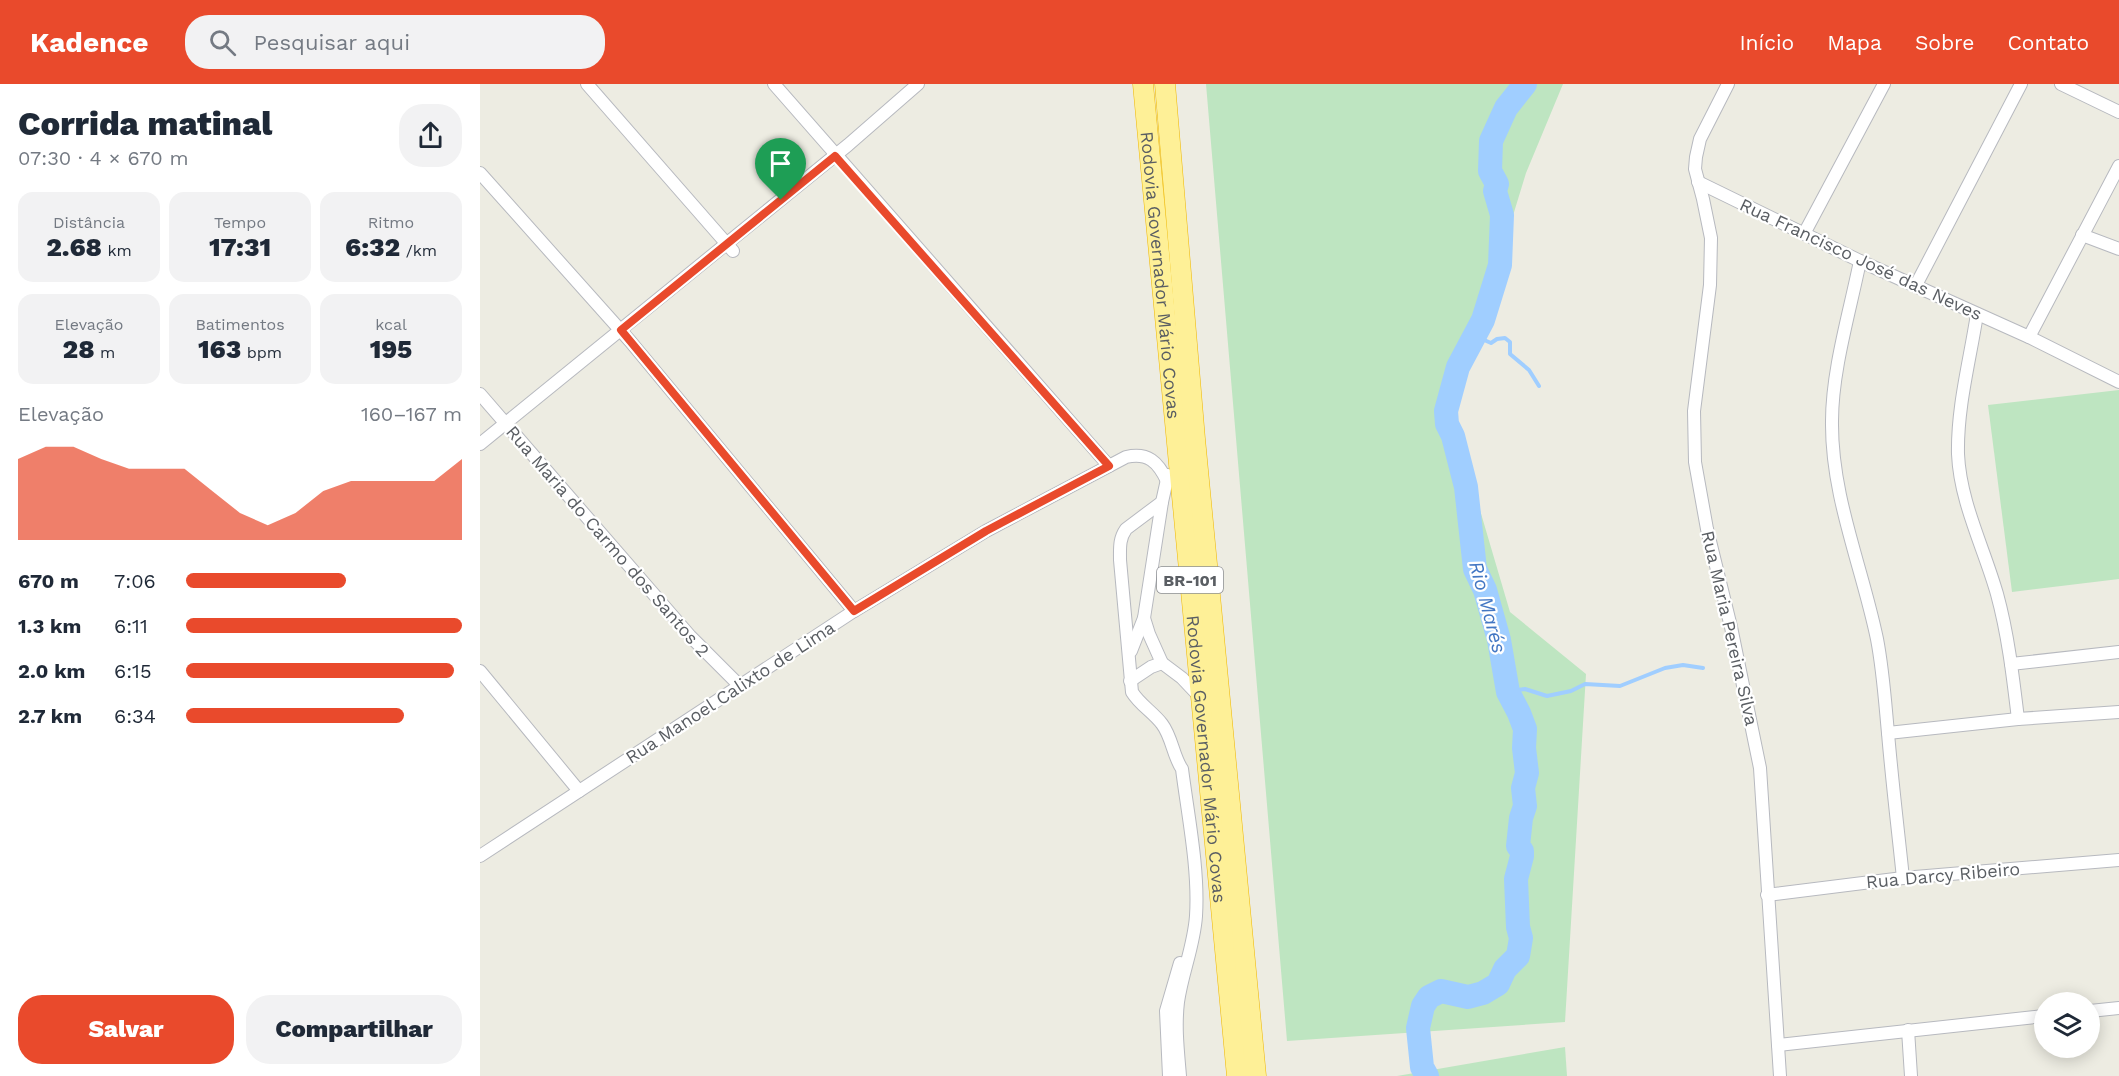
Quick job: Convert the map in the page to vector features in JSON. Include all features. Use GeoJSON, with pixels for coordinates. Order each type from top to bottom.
{"type":"FeatureCollection","features":[{"type":"Feature","properties":{"kind":"highway","name":"Rodovia Governador Mário Covas"},"geometry":{"type":"LineString","coordinates":[[1143,84],[1237,1076]]}},
{"type":"Feature","properties":{"kind":"highway","name":"Rodovia Governador Mário Covas"},"geometry":{"type":"LineString","coordinates":[[1165,84],[1195,439],[1256,1076]]}},
{"type":"Feature","properties":{"kind":"street"},"geometry":{"type":"LineString","coordinates":[[587,84],[730,247]]}},
{"type":"Feature","properties":{"kind":"street"},"geometry":{"type":"LineString","coordinates":[[774,84],[1109,466]]}},
{"type":"Feature","properties":{"kind":"street"},"geometry":{"type":"LineString","coordinates":[[480,444],[621,330],[730,247],[918,84]]}},
{"type":"Feature","properties":{"kind":"street"},"geometry":{"type":"LineString","coordinates":[[1698,182],[1695,169],[1700,139],[1728,84]]}},
{"type":"Feature","properties":{"kind":"street"},"geometry":{"type":"LineString","coordinates":[[1805,232],[1884,84]]}},
{"type":"Feature","properties":{"kind":"street"},"geometry":{"type":"LineString","coordinates":[[1916,285],[2021,84]]}},
{"type":"Feature","properties":{"kind":"street"},"geometry":{"type":"LineString","coordinates":[[2061,84],[2119,112]]}},
{"type":"Feature","properties":{"kind":"street"},"geometry":{"type":"LineString","coordinates":[[2029,338],[2119,166]]}},
{"type":"Feature","properties":{"kind":"street"},"geometry":{"type":"LineString","coordinates":[[480,173],[621,330],[854,611]]}},
{"type":"Feature","properties":{"kind":"street","name":"Rua Francisco José das Neves"},"geometry":{"type":"LineString","coordinates":[[1698,182],[1805,232],[1860,261],[1916,285],[2119,382]]}},
{"type":"Feature","properties":{"kind":"street","name":"Rua Maria Pereira Silva"},"geometry":{"type":"LineString","coordinates":[[1698,182],[1711,238],[1710,285],[1694,411],[1695,462],[1707,529],[1738,658],[1760,768],[1780,1076]]}},
{"type":"Feature","properties":{"kind":"street"},"geometry":{"type":"LineString","coordinates":[[2082,235],[2119,249]]}},
{"type":"Feature","properties":{"kind":"street"},"geometry":{"type":"LineString","coordinates":[[1860,261],[1836,377],[1832,450],[1837,488],[1877,640],[1903,878]]}},
{"type":"Feature","properties":{"kind":"street"},"geometry":{"type":"LineString","coordinates":[[1977,314],[1959,424],[1958,454],[1961,480],[1997,595],[2011,664],[2018,719]]}},
{"type":"Feature","properties":{"kind":"street","name":"Rua Maria do Carmo dos Santos 2"},"geometry":{"type":"LineString","coordinates":[[480,394],[690,636],[739,684]]}},
{"type":"Feature","properties":{"kind":"street"},"geometry":{"type":"LineString","coordinates":[[1130,655],[1144,618],[1162,502],[1176,436]]}},
{"type":"Feature","properties":{"kind":"street","name":"Rua Manoel Calixto de Lima"},"geometry":{"type":"LineString","coordinates":[[480,856],[739,684],[986,531],[1126,457],[1142,455],[1156,462],[1167,481]]}},
{"type":"Feature","properties":{"kind":"street"},"geometry":{"type":"LineString","coordinates":[[1162,502],[1126,530],[1120,541],[1119,560],[1132,692],[1138,702],[1164,726],[1182,769],[1191,844],[1196,916],[1178,1003],[1180,1076]]}},
{"type":"Feature","properties":{"kind":"street"},"geometry":{"type":"LineString","coordinates":[[1144,618],[1162,663],[1182,678],[1201,698]]}},
{"type":"Feature","properties":{"kind":"street"},"geometry":{"type":"LineString","coordinates":[[2011,664],[2119,652]]}},
{"type":"Feature","properties":{"kind":"street"},"geometry":{"type":"LineString","coordinates":[[1130,681],[1151,667],[1162,663]]}},
{"type":"Feature","properties":{"kind":"street"},"geometry":{"type":"LineString","coordinates":[[480,671],[579,791]]}},
{"type":"Feature","properties":{"kind":"street"},"geometry":{"type":"LineString","coordinates":[[1888,733],[2018,719],[2119,712]]}},
{"type":"Feature","properties":{"kind":"street"},"geometry":{"type":"LineString","coordinates":[[1169,1076],[1166,1011],[1184,945],[1188,912],[1176,770],[1178,763]]}},
{"type":"Feature","properties":{"kind":"street","name":"Rua Darcy Ribeiro"},"geometry":{"type":"LineString","coordinates":[[1767,895],[1903,878],[2119,860]]}},
{"type":"Feature","properties":{"kind":"street"},"geometry":{"type":"LineString","coordinates":[[2100,1010],[2119,1008]]}},
{"type":"Feature","properties":{"kind":"street"},"geometry":{"type":"LineString","coordinates":[[1778,1045],[2034,1017]]}},
{"type":"Feature","properties":{"kind":"street"},"geometry":{"type":"LineString","coordinates":[[1908,1030],[1911,1076]]}},
{"type":"Feature","properties":{"kind":"green space"},"geometry":{"type":"Polygon","coordinates":[[[1206,84],[1563,84],[1526,173],[1452,415],[1510,612],[1586,674],[1565,1022],[1287,1041],[1206,84]]]}},
{"type":"Feature","properties":{"kind":"green space"},"geometry":{"type":"Polygon","coordinates":[[[2119,390],[2119,579],[2012,592],[1988,405],[2119,390]]]}},
{"type":"Feature","properties":{"kind":"green space"},"geometry":{"type":"Polygon","coordinates":[[[1565,1047],[1567,1076],[1397,1076],[1565,1047]]]}},
{"type":"Feature","properties":{"kind":"waterway","name":"Rio Marés"},"geometry":{"type":"LineString","coordinates":[[1427,1076],[1422,1067],[1418,1028],[1423,1006],[1429,997],[1441,991],[1468,997],[1483,993],[1498,984],[1505,969],[1518,956],[1521,938],[1518,927],[1516,879],[1522,856],[1522,851],[1518,846],[1521,818],[1525,806],[1523,788],[1527,773],[1524,748],[1525,729],[1508,692],[1499,640],[1485,590],[1475,569],[1466,487],[1453,436],[1447,424],[1446,411],[1458,367],[1483,320],[1500,265],[1502,215],[1495,191],[1497,184],[1490,171],[1491,141],[1506,108],[1525,84]]}},
{"type":"Feature","properties":{"kind":"waterway"},"geometry":{"type":"LineString","coordinates":[[1475,336],[1491,343],[1505,338],[1510,342],[1510,354],[1529,370],[1539,386]]}},
{"type":"Feature","properties":{"kind":"waterway"},"geometry":{"type":"LineString","coordinates":[[1511,697],[1518,690],[1525,689],[1547,696],[1571,691],[1585,684],[1620,686],[1665,668],[1683,665],[1703,668]]}},
{"type":"Feature","properties":{"kind":"route"},"geometry":{"type":"LineString","coordinates":[[835,156],[1109,466],[986,531],[854,611],[621,330],[781,200],[835,156]]}}]}
